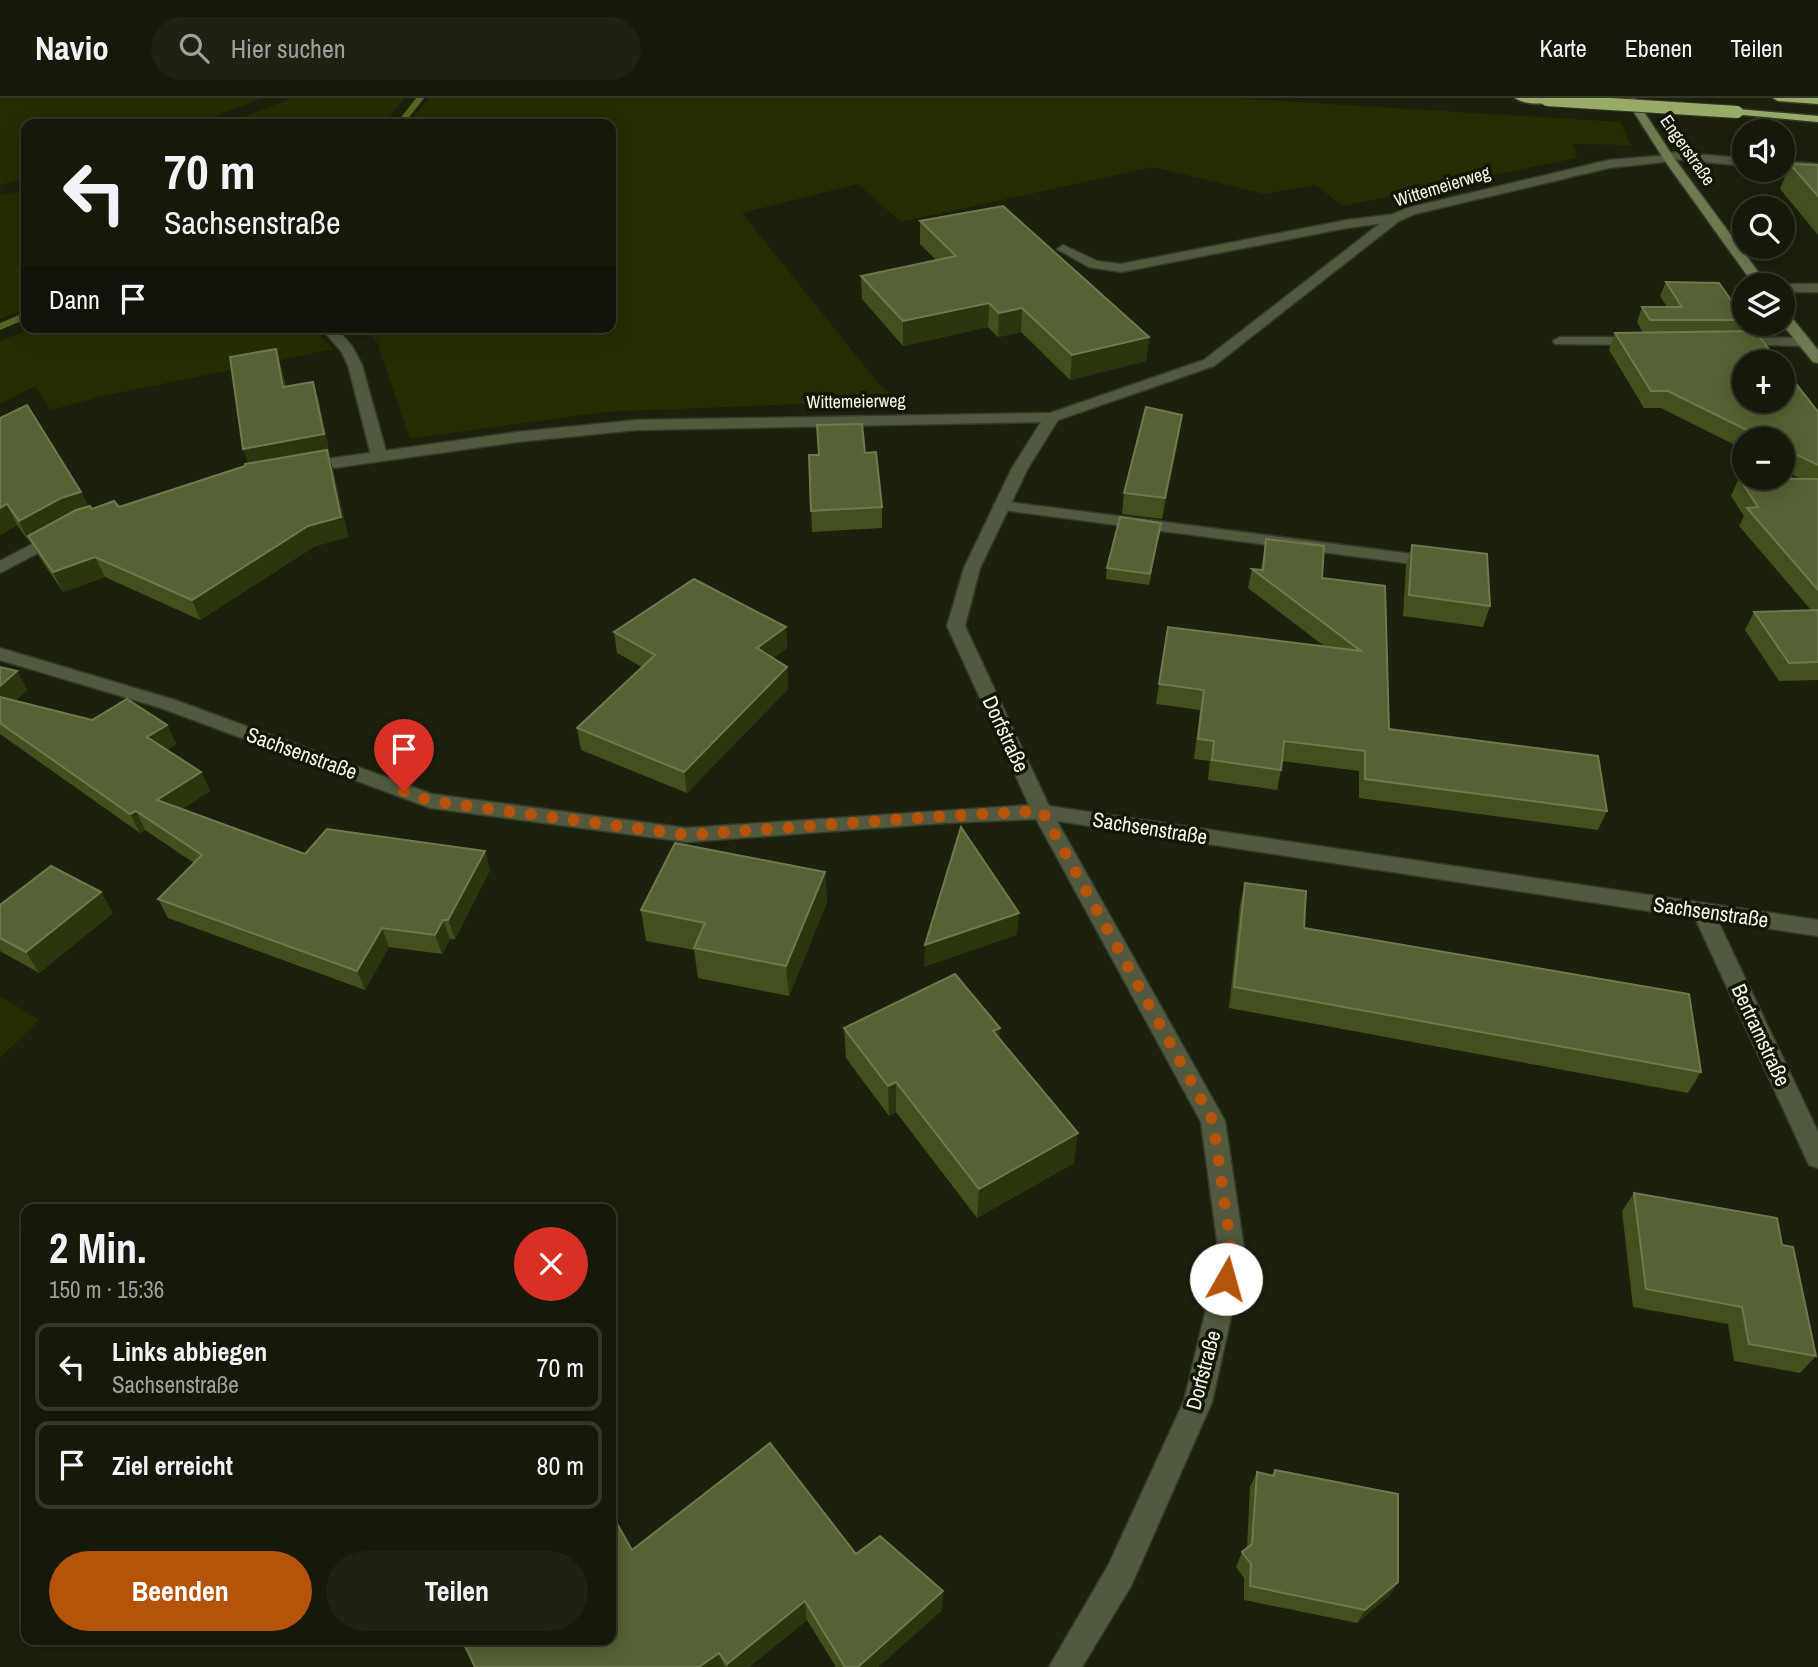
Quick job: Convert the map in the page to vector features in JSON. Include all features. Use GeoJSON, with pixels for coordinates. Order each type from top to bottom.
{"type":"FeatureCollection","features":[{"type":"Feature","properties":{"kind":"highway"},"geometry":{"type":"LineString","coordinates":[[1520,98],[1818,119]]}},
{"type":"Feature","properties":{"kind":"highway"},"geometry":{"type":"LineString","coordinates":[[1778,98],[1818,101]]}},
{"type":"Feature","properties":{"kind":"main road","name":"Engerstraße"},"geometry":{"type":"LineString","coordinates":[[1631,102],[1668,158],[1752,273]]}},
{"type":"Feature","properties":{"kind":"main road"},"geometry":{"type":"LineString","coordinates":[[1795,331],[1818,359]]}},
{"type":"Feature","properties":{"kind":"street","name":"Wittemeierweg"},"geometry":{"type":"LineString","coordinates":[[293,469],[379,455],[637,425],[1052,416],[1209,363],[1395,218],[1410,211],[1609,164],[1668,158],[1732,161]]}},
{"type":"Feature","properties":{"kind":"street"},"geometry":{"type":"LineString","coordinates":[[1795,166],[1818,168]]}},
{"type":"Feature","properties":{"kind":"street"},"geometry":{"type":"LineString","coordinates":[[1063,249],[1094,264],[1121,268],[1347,224],[1395,218]]}},
{"type":"Feature","properties":{"kind":"street"},"geometry":{"type":"LineString","coordinates":[[1795,288],[1818,288]]}},
{"type":"Feature","properties":{"kind":"street"},"geometry":{"type":"LineString","coordinates":[[332,333],[347,349],[355,365],[379,455]]}},
{"type":"Feature","properties":{"kind":"street"},"geometry":{"type":"LineString","coordinates":[[1560,341],[1655,341]]}},
{"type":"Feature","properties":{"kind":"street"},"geometry":{"type":"LineString","coordinates":[[1723,341],[1804,342]]}},
{"type":"Feature","properties":{"kind":"street","name":"Dorfstraße"},"geometry":{"type":"LineString","coordinates":[[1052,416],[1020,468],[972,568],[956,626],[1042,811],[1213,1121],[1232,1255],[1198,1402],[1120,1575],[1065,1667]]}},
{"type":"Feature","properties":{"kind":"street"},"geometry":{"type":"LineString","coordinates":[[1001,506],[1456,564]]}},
{"type":"Feature","properties":{"kind":"street"},"geometry":{"type":"LineString","coordinates":[[0,568],[68,530]]}},
{"type":"Feature","properties":{"kind":"street","name":"Sachsenstraße"},"geometry":{"type":"LineString","coordinates":[[0,654],[168,704],[430,801],[687,835],[1042,811],[1818,928]]}},
{"type":"Feature","properties":{"kind":"street","name":"Bertramstraße"},"geometry":{"type":"LineString","coordinates":[[1703,911],[1818,1158]]}},
{"type":"Feature","properties":{"kind":"green space"},"geometry":{"type":"Polygon","coordinates":[[[0,98],[262,98],[208,119],[21,119],[21,180],[0,185],[0,98]]]}},
{"type":"Feature","properties":{"kind":"green space"},"geometry":{"type":"Polygon","coordinates":[[[292,98],[405,98],[388,119],[239,119],[292,98]]]}},
{"type":"Feature","properties":{"kind":"green space"},"geometry":{"type":"Polygon","coordinates":[[[429,98],[1233,98],[1620,122],[1631,145],[1573,144],[1577,158],[1343,206],[1315,185],[1265,194],[1153,167],[901,222],[858,184],[742,213],[879,384],[898,400],[604,412],[410,439],[377,342],[369,333],[616,333],[616,119],[412,119],[429,98]]]}},
{"type":"Feature","properties":{"kind":"green space"},"geometry":{"type":"Polygon","coordinates":[[[21,191],[21,311],[0,319],[0,195],[21,191]]]}},
{"type":"Feature","properties":{"kind":"green space"},"geometry":{"type":"Polygon","coordinates":[[[21,333],[318,333],[334,349],[103,396],[51,410],[35,386],[0,404],[0,341],[21,333]]]}},
{"type":"Feature","properties":{"kind":"green space"},"geometry":{"type":"Polygon","coordinates":[[[0,996],[39,1020],[0,1058],[0,996]]]}},
{"type":"Feature","properties":{"kind":"building"},"geometry":{"type":"Polygon","coordinates":[[[1795,164],[1818,165],[1818,196],[1795,170],[1795,164]]]}},
{"type":"Feature","properties":{"kind":"building"},"geometry":{"type":"Polygon","coordinates":[[[1003,206],[1149,337],[1072,355],[1022,308],[999,313],[989,303],[903,321],[861,276],[956,256],[920,221],[1003,206]]]}},
{"type":"Feature","properties":{"kind":"building"},"geometry":{"type":"Polygon","coordinates":[[[1666,282],[1719,283],[1732,302],[1732,320],[1650,320],[1642,307],[1682,307],[1666,282]]]}},
{"type":"Feature","properties":{"kind":"building"},"geometry":{"type":"Polygon","coordinates":[[[1732,331],[1732,336],[1759,336],[1770,350],[1732,350],[1732,413],[1795,413],[1795,382],[1818,412],[1818,465],[1795,454],[1795,427],[1741,427],[1668,391],[1651,391],[1615,333],[1732,331]]]}},
{"type":"Feature","properties":{"kind":"building"},"geometry":{"type":"Polygon","coordinates":[[[276,349],[283,387],[313,382],[324,434],[243,449],[230,357],[276,349]]]}},
{"type":"Feature","properties":{"kind":"building"},"geometry":{"type":"Polygon","coordinates":[[[27,405],[81,492],[61,498],[19,521],[7,504],[0,508],[0,418],[27,405]]]}},
{"type":"Feature","properties":{"kind":"building"},"geometry":{"type":"Polygon","coordinates":[[[1146,407],[1182,415],[1165,498],[1124,493],[1146,407]]]}},
{"type":"Feature","properties":{"kind":"building"},"geometry":{"type":"Polygon","coordinates":[[[862,424],[865,453],[876,452],[882,507],[811,511],[809,455],[819,455],[817,425],[862,424]]]}},
{"type":"Feature","properties":{"kind":"building"},"geometry":{"type":"Polygon","coordinates":[[[327,450],[341,517],[308,526],[192,600],[95,557],[53,572],[28,536],[76,510],[90,506],[92,509],[114,501],[119,507],[245,464],[327,450]]]}},
{"type":"Feature","properties":{"kind":"building"},"geometry":{"type":"Polygon","coordinates":[[[1795,479],[1818,479],[1818,590],[1747,508],[1758,507],[1747,490],[1795,490],[1795,479]]]}},
{"type":"Feature","properties":{"kind":"building"},"geometry":{"type":"Polygon","coordinates":[[[1120,517],[1161,523],[1150,574],[1107,568],[1120,517]]]}},
{"type":"Feature","properties":{"kind":"building"},"geometry":{"type":"Polygon","coordinates":[[[1266,539],[1324,546],[1322,578],[1385,586],[1389,729],[1598,756],[1607,811],[1365,779],[1365,751],[1284,741],[1281,770],[1212,760],[1214,741],[1198,739],[1204,690],[1159,684],[1168,627],[1361,651],[1252,569],[1263,570],[1266,539]]]}},
{"type":"Feature","properties":{"kind":"building"},"geometry":{"type":"Polygon","coordinates":[[[1412,545],[1487,554],[1490,606],[1409,595],[1412,545]]]}},
{"type":"Feature","properties":{"kind":"building"},"geometry":{"type":"Polygon","coordinates":[[[694,579],[786,627],[757,648],[787,667],[684,772],[577,728],[655,655],[614,632],[694,579]]]}},
{"type":"Feature","properties":{"kind":"building"},"geometry":{"type":"Polygon","coordinates":[[[1818,610],[1818,662],[1789,663],[1754,612],[1818,610]]]}},
{"type":"Feature","properties":{"kind":"building"},"geometry":{"type":"Polygon","coordinates":[[[0,667],[17,671],[0,686],[0,667]]]}},
{"type":"Feature","properties":{"kind":"building"},"geometry":{"type":"Polygon","coordinates":[[[0,697],[92,720],[127,699],[167,725],[147,737],[201,772],[157,800],[305,854],[327,829],[485,851],[448,920],[443,920],[435,935],[382,928],[357,971],[158,899],[202,855],[136,811],[130,814],[0,723],[0,697]]]}},
{"type":"Feature","properties":{"kind":"building"},"geometry":{"type":"Polygon","coordinates":[[[961,827],[1019,913],[925,945],[961,827]]]}},
{"type":"Feature","properties":{"kind":"building"},"geometry":{"type":"Polygon","coordinates":[[[675,843],[825,872],[786,966],[694,948],[705,923],[641,910],[675,843]]]}},
{"type":"Feature","properties":{"kind":"building"},"geometry":{"type":"Polygon","coordinates":[[[51,866],[101,892],[26,952],[0,938],[0,905],[51,866]]]}},
{"type":"Feature","properties":{"kind":"building"},"geometry":{"type":"Polygon","coordinates":[[[1245,883],[1306,891],[1304,928],[1689,994],[1701,1072],[1234,987],[1245,883]]]}},
{"type":"Feature","properties":{"kind":"building"},"geometry":{"type":"Polygon","coordinates":[[[955,974],[1000,1028],[993,1031],[1078,1133],[979,1189],[896,1082],[888,1086],[844,1028],[955,974]]]}},
{"type":"Feature","properties":{"kind":"building"},"geometry":{"type":"Polygon","coordinates":[[[1634,1193],[1777,1218],[1782,1245],[1793,1247],[1816,1356],[1749,1344],[1742,1307],[1646,1289],[1634,1193]]]}},
{"type":"Feature","properties":{"kind":"building"},"geometry":{"type":"Polygon","coordinates":[[[770,1443],[856,1554],[880,1536],[943,1591],[858,1667],[845,1667],[805,1601],[727,1664],[719,1653],[699,1667],[475,1667],[464,1645],[616,1645],[616,1522],[632,1550],[770,1443]]]}},
{"type":"Feature","properties":{"kind":"building"},"geometry":{"type":"Polygon","coordinates":[[[1275,1470],[1398,1494],[1398,1582],[1365,1610],[1250,1586],[1251,1564],[1242,1552],[1252,1544],[1257,1472],[1274,1476],[1275,1470]]]}},
{"type":"Feature","properties":{"kind":"waterway"},"geometry":{"type":"LineString","coordinates":[[404,119],[420,98]]}},
{"type":"Feature","properties":{"kind":"waterway"},"geometry":{"type":"LineString","coordinates":[[0,327],[21,317]]}},
{"type":"Feature","properties":{"kind":"route"},"geometry":{"type":"LineString","coordinates":[[404,791],[430,801],[687,835],[1042,811],[1213,1121],[1232,1255],[1226,1279]]}}]}
